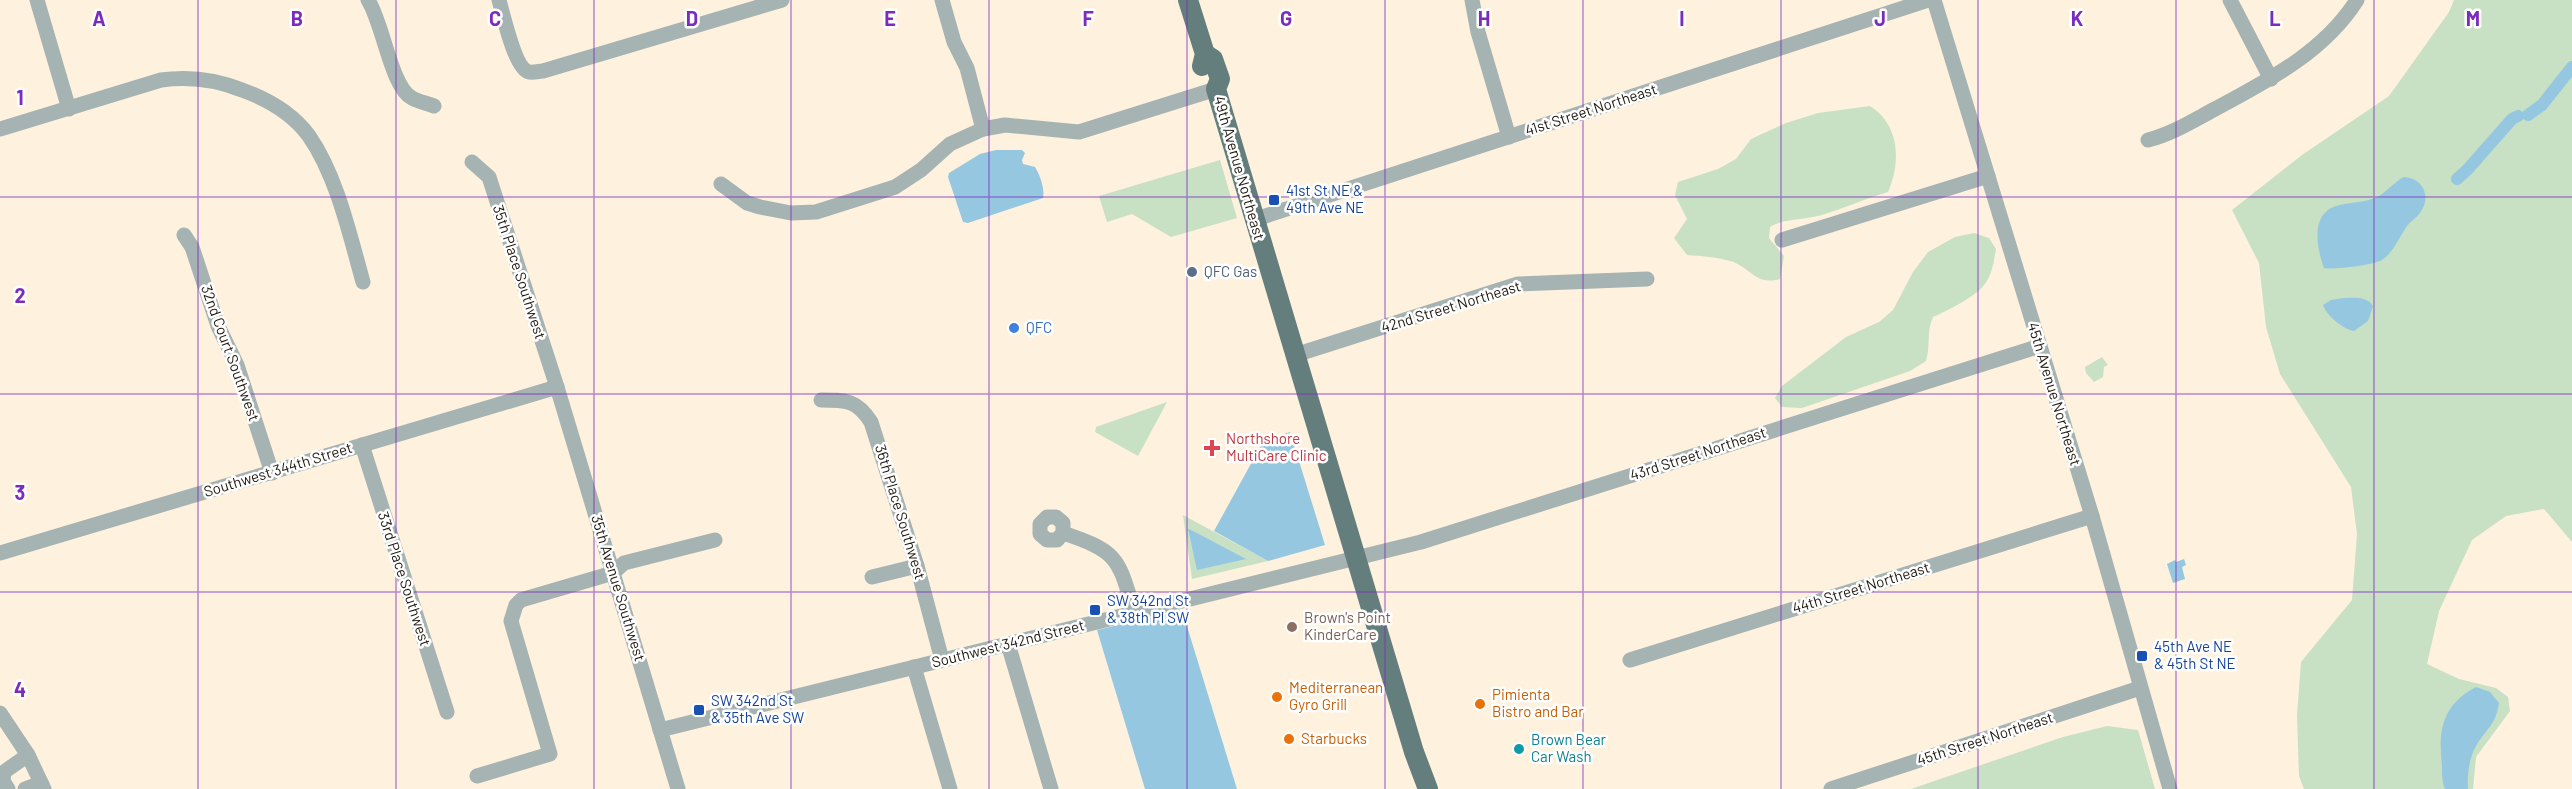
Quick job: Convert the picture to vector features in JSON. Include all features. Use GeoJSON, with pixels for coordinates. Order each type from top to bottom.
{"type":"FeatureCollection","features":[{"type":"Feature","properties":{"kind":"main road","name":"49th Avenue Northeast"},"geometry":{"type":"LineString","coordinates":[[1188,0],[1205,54],[1202,63],[1208,83],[1216,89],[1253,220],[1414,752],[1428,789]]}},
{"type":"Feature","properties":{"kind":"street"},"geometry":{"type":"LineString","coordinates":[[37,0],[69,109]]}},
{"type":"Feature","properties":{"kind":"street"},"geometry":{"type":"LineString","coordinates":[[368,0],[375,11],[399,85],[410,97],[434,106]]}},
{"type":"Feature","properties":{"kind":"street"},"geometry":{"type":"LineString","coordinates":[[499,0],[516,57],[521,67],[529,72],[543,71],[782,0]]}},
{"type":"Feature","properties":{"kind":"street"},"geometry":{"type":"LineString","coordinates":[[942,0],[954,42],[967,68],[983,129]]}},
{"type":"Feature","properties":{"kind":"street"},"geometry":{"type":"LineString","coordinates":[[1472,0],[1478,32],[1509,137]]}},
{"type":"Feature","properties":{"kind":"street","name":"41st Street Northeast"},"geometry":{"type":"LineString","coordinates":[[1253,220],[1928,0]]}},
{"type":"Feature","properties":{"kind":"street","name":"45th Avenue Northeast"},"geometry":{"type":"LineString","coordinates":[[1934,0],[2092,516],[2170,789]]}},
{"type":"Feature","properties":{"kind":"street"},"geometry":{"type":"LineString","coordinates":[[2230,0],[2271,79]]}},
{"type":"Feature","properties":{"kind":"street"},"geometry":{"type":"LineString","coordinates":[[2148,140],[2172,132],[2271,79],[2329,36],[2341,24],[2357,0]]}},
{"type":"Feature","properties":{"kind":"street"},"geometry":{"type":"LineString","coordinates":[[0,129],[161,80],[180,78],[223,82],[260,96],[302,129],[322,159],[344,216],[363,282]]}},
{"type":"Feature","properties":{"kind":"street"},"geometry":{"type":"LineString","coordinates":[[721,184],[747,203],[760,207],[791,213],[816,212],[895,187],[921,170],[950,144],[983,129],[1005,125],[1078,132],[1216,89]]}},
{"type":"Feature","properties":{"kind":"street","name":"35th Place Southwest"},"geometry":{"type":"LineString","coordinates":[[472,162],[489,177],[557,387]]}},
{"type":"Feature","properties":{"kind":"street"},"geometry":{"type":"LineString","coordinates":[[1782,240],[1988,176]]}},
{"type":"Feature","properties":{"kind":"street","name":"32nd Court Southwest"},"geometry":{"type":"LineString","coordinates":[[184,235],[192,247],[218,326],[237,365],[272,473]]}},
{"type":"Feature","properties":{"kind":"street","name":"42nd Street Northeast"},"geometry":{"type":"LineString","coordinates":[[1295,355],[1518,284],[1647,279]]}},
{"type":"Feature","properties":{"kind":"street","name":"43rd Street Northeast"},"geometry":{"type":"LineString","coordinates":[[1356,558],[1421,542],[2040,346]]}},
{"type":"Feature","properties":{"kind":"street","name":"Southwest 344th Street"},"geometry":{"type":"LineString","coordinates":[[0,553],[557,387]]}},
{"type":"Feature","properties":{"kind":"street","name":"35th Avenue Southwest"},"geometry":{"type":"LineString","coordinates":[[557,387],[678,789]]}},
{"type":"Feature","properties":{"kind":"street","name":"36th Place Southwest"},"geometry":{"type":"LineString","coordinates":[[821,400],[854,402],[871,422],[916,566],[942,660]]}},
{"type":"Feature","properties":{"kind":"street","name":"33rd Place Southwest"},"geometry":{"type":"LineString","coordinates":[[362,445],[447,712]]}},
{"type":"Feature","properties":{"kind":"street","name":"44th Street Northeast"},"geometry":{"type":"LineString","coordinates":[[1630,660],[2092,516]]}},
{"type":"Feature","properties":{"kind":"street"},"geometry":{"type":"LineString","coordinates":[[1063,533],[1095,544],[1114,558],[1120,567],[1135,614]]}},
{"type":"Feature","properties":{"kind":"street"},"geometry":{"type":"LineString","coordinates":[[477,776],[550,753],[511,621],[520,600],[613,573],[624,563],[716,540]]}},
{"type":"Feature","properties":{"kind":"street","name":"Southwest 342nd Street"},"geometry":{"type":"LineString","coordinates":[[660,730],[1356,558]]}},
{"type":"Feature","properties":{"kind":"street"},"geometry":{"type":"LineString","coordinates":[[872,577],[916,566]]}},
{"type":"Feature","properties":{"kind":"street"},"geometry":{"type":"LineString","coordinates":[[1008,644],[1052,789]]}},
{"type":"Feature","properties":{"kind":"street"},"geometry":{"type":"LineString","coordinates":[[914,667],[950,789]]}},
{"type":"Feature","properties":{"kind":"street","name":"45th Street Northeast"},"geometry":{"type":"LineString","coordinates":[[1831,789],[2140,688]]}},
{"type":"Feature","properties":{"kind":"street"},"geometry":{"type":"LineString","coordinates":[[0,713],[28,755],[42,786],[26,789]]}},
{"type":"Feature","properties":{"kind":"street"},"geometry":{"type":"LineString","coordinates":[[8,789],[3,781],[4,772],[28,755]]}},
{"type":"Feature","properties":{"kind":"green space"},"geometry":{"type":"Polygon","coordinates":[[[2454,0],[2572,0],[2572,542],[2544,509],[2506,516],[2472,540],[2439,611],[2427,664],[2459,679],[2496,688],[2508,697],[2510,711],[2476,757],[2473,789],[2304,789],[2299,776],[2297,715],[2301,662],[2352,600],[2357,534],[2351,487],[2280,374],[2266,327],[2259,263],[2232,210],[2302,155],[2389,96],[2449,12],[2454,0]]]}},
{"type":"Feature","properties":{"kind":"green space"},"geometry":{"type":"Polygon","coordinates":[[[1870,106],[1887,123],[1895,145],[1895,169],[1888,192],[1819,216],[1782,222],[1770,227],[1769,238],[1784,256],[1780,279],[1759,278],[1730,261],[1687,255],[1674,238],[1687,219],[1675,195],[1678,182],[1718,169],[1736,159],[1751,139],[1786,123],[1818,113],[1870,106]]]}},
{"type":"Feature","properties":{"kind":"green space"},"geometry":{"type":"Polygon","coordinates":[[[1220,160],[1237,218],[1171,237],[1132,214],[1107,222],[1099,196],[1220,160]]]}},
{"type":"Feature","properties":{"kind":"green space"},"geometry":{"type":"Polygon","coordinates":[[[1974,233],[1989,238],[1996,249],[1991,272],[1980,290],[1933,317],[1926,361],[1910,371],[1802,408],[1782,407],[1775,398],[1782,386],[1846,337],[1879,322],[1893,310],[1913,272],[1928,252],[1955,237],[1974,233]]]}},
{"type":"Feature","properties":{"kind":"green space"},"geometry":{"type":"Polygon","coordinates":[[[2102,357],[2108,365],[2104,367],[2103,377],[2094,382],[2086,373],[2085,367],[2102,357]]]}},
{"type":"Feature","properties":{"kind":"green space"},"geometry":{"type":"Polygon","coordinates":[[[1167,402],[1138,456],[1095,432],[1096,427],[1167,402]]]}},
{"type":"Feature","properties":{"kind":"green space"},"geometry":{"type":"Polygon","coordinates":[[[1183,515],[1268,561],[1192,579],[1183,515]]]}},
{"type":"Feature","properties":{"kind":"green space"},"geometry":{"type":"Polygon","coordinates":[[[2107,726],[2138,730],[2155,789],[1911,789],[2063,737],[2107,726]]]}},
{"type":"Feature","properties":{"kind":"water"},"geometry":{"type":"Polygon","coordinates":[[[996,150],[1022,150],[1025,153],[1023,164],[1035,167],[1042,182],[1043,198],[968,223],[963,222],[948,177],[949,173],[980,154],[996,150]]]}},
{"type":"Feature","properties":{"kind":"water"},"geometry":{"type":"Polygon","coordinates":[[[2404,177],[2416,181],[2424,189],[2424,207],[2407,226],[2390,253],[2382,260],[2371,264],[2324,268],[2318,242],[2322,216],[2336,206],[2377,197],[2404,177]]]}},
{"type":"Feature","properties":{"kind":"water"},"geometry":{"type":"Polygon","coordinates":[[[2364,299],[2373,306],[2368,321],[2354,331],[2336,321],[2323,305],[2331,300],[2364,299]]]}},
{"type":"Feature","properties":{"kind":"water"},"geometry":{"type":"Polygon","coordinates":[[[1290,432],[1325,545],[1268,561],[1214,531],[1264,440],[1290,432]]]}},
{"type":"Feature","properties":{"kind":"water"},"geometry":{"type":"Polygon","coordinates":[[[1188,529],[1191,530],[1246,559],[1197,570],[1188,529]]]}},
{"type":"Feature","properties":{"kind":"water"},"geometry":{"type":"Polygon","coordinates":[[[2184,559],[2186,565],[2182,567],[2185,579],[2173,583],[2167,564],[2184,559]]]}},
{"type":"Feature","properties":{"kind":"water"},"geometry":{"type":"Polygon","coordinates":[[[1182,610],[1237,789],[1145,789],[1097,630],[1182,610]]]}},
{"type":"Feature","properties":{"kind":"water"},"geometry":{"type":"Polygon","coordinates":[[[2476,687],[2490,692],[2499,703],[2497,711],[2493,722],[2472,756],[2468,789],[2445,789],[2442,778],[2441,741],[2445,720],[2449,710],[2456,702],[2476,687]]]}},
{"type":"Feature","properties":{"kind":"waterway"},"geometry":{"type":"LineString","coordinates":[[2528,115],[2542,105],[2572,67]]}},
{"type":"Feature","properties":{"kind":"waterway"},"geometry":{"type":"LineString","coordinates":[[2457,179],[2512,119],[2518,116]]}},
{"type":"Feature","properties":{"kind":"place","name":"41st St NE & 49th Ave NE"},"geometry":{"type":"Point","coordinates":[1274,200]}},
{"type":"Feature","properties":{"kind":"place","name":"QFC Gas"},"geometry":{"type":"Point","coordinates":[1192,272]}},
{"type":"Feature","properties":{"kind":"place","name":"QFC"},"geometry":{"type":"Point","coordinates":[1014,328]}},
{"type":"Feature","properties":{"kind":"place","name":"Northshore MultiCare Clinic"},"geometry":{"type":"Point","coordinates":[1212,448]}},
{"type":"Feature","properties":{"kind":"place","name":"SW 342nd St & 38th Pl SW"},"geometry":{"type":"Point","coordinates":[1095,610]}},
{"type":"Feature","properties":{"kind":"place","name":"Brown's Point KinderCare"},"geometry":{"type":"Point","coordinates":[1292,627]}},
{"type":"Feature","properties":{"kind":"place","name":"45th Ave NE & 45th St NE"},"geometry":{"type":"Point","coordinates":[2142,656]}},
{"type":"Feature","properties":{"kind":"place","name":"Mediterranean Gyro Grill"},"geometry":{"type":"Point","coordinates":[1277,697]}},
{"type":"Feature","properties":{"kind":"place","name":"Pimienta Bistro and Bar"},"geometry":{"type":"Point","coordinates":[1480,704]}},
{"type":"Feature","properties":{"kind":"place","name":"SW 342nd St & 35th Ave SW"},"geometry":{"type":"Point","coordinates":[699,710]}},
{"type":"Feature","properties":{"kind":"place","name":"Starbucks"},"geometry":{"type":"Point","coordinates":[1289,739]}},
{"type":"Feature","properties":{"kind":"place","name":"Brown Bear Car Wash"},"geometry":{"type":"Point","coordinates":[1519,749]}}]}
